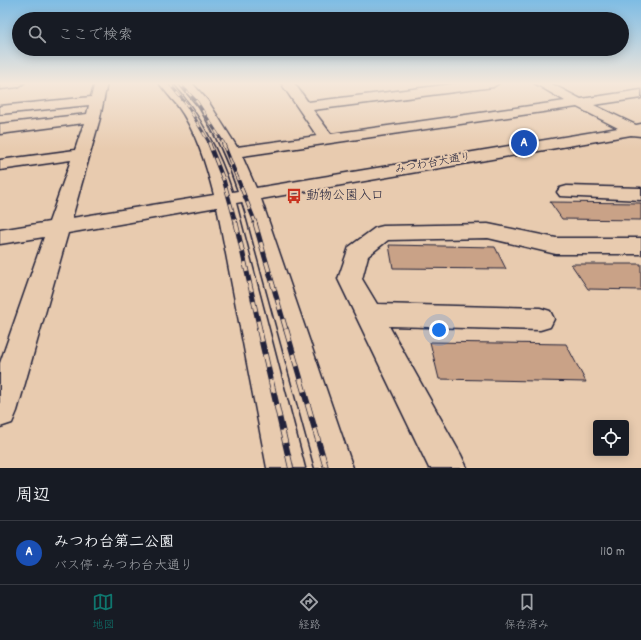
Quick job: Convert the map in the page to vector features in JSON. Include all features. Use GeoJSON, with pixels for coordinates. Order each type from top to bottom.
{"type":"FeatureCollection","features":[{"type":"Feature","properties":{"kind":"street"},"geometry":{"type":"LineString","coordinates":[[0,110],[50,105]]}},
{"type":"Feature","properties":{"kind":"street"},"geometry":{"type":"LineString","coordinates":[[0,129],[81,105]]}},
{"type":"Feature","properties":{"kind":"street"},"geometry":{"type":"LineString","coordinates":[[0,411],[9,354],[57,228],[96,105]]}},
{"type":"Feature","properties":{"kind":"street"},"geometry":{"type":"LineString","coordinates":[[184,105],[237,197],[334,468]]}},
{"type":"Feature","properties":{"kind":"street"},"geometry":{"type":"LineString","coordinates":[[203,105],[215,120],[231,153],[237,197],[286,468]]}},
{"type":"Feature","properties":{"kind":"street"},"geometry":{"type":"LineString","coordinates":[[321,105],[304,107],[327,139]]}},
{"type":"Feature","properties":{"kind":"street"},"geometry":{"type":"LineString","coordinates":[[231,153],[566,105]]}},
{"type":"Feature","properties":{"kind":"street"},"geometry":{"type":"LineString","coordinates":[[583,105],[638,131]]}},
{"type":"Feature","properties":{"kind":"street","name":"みつわ台大通り"},"geometry":{"type":"LineString","coordinates":[[0,237],[638,131]]}},
{"type":"Feature","properties":{"kind":"street"},"geometry":{"type":"LineString","coordinates":[[0,165],[81,154]]}},
{"type":"Feature","properties":{"kind":"street"},"geometry":{"type":"LineString","coordinates":[[567,192],[641,194]]}},
{"type":"Feature","properties":{"kind":"street"},"geometry":{"type":"LineString","coordinates":[[448,468],[350,279],[357,253],[383,232],[488,231],[556,246],[641,246]]}},
{"type":"Feature","properties":{"kind":"street"},"geometry":{"type":"LineString","coordinates":[[369,315],[540,319]]}},
{"type":"Feature","properties":{"kind":"building"},"geometry":{"type":"Polygon","coordinates":[[[550,202],[641,203],[641,220],[562,219],[550,202]]]}},
{"type":"Feature","properties":{"kind":"building"},"geometry":{"type":"Polygon","coordinates":[[[389,245],[495,247],[506,269],[393,268],[389,245]]]}},
{"type":"Feature","properties":{"kind":"building"},"geometry":{"type":"Polygon","coordinates":[[[571,264],[641,264],[641,290],[588,289],[571,264]]]}},
{"type":"Feature","properties":{"kind":"building"},"geometry":{"type":"Polygon","coordinates":[[[430,342],[566,344],[586,382],[439,379],[430,342]]]}},
{"type":"Feature","properties":{"kind":"railway"},"geometry":{"type":"LineString","coordinates":[[187,105],[210,144]]}},
{"type":"Feature","properties":{"kind":"railway"},"geometry":{"type":"LineString","coordinates":[[199,105],[224,144]]}},
{"type":"Feature","properties":{"kind":"railway"},"geometry":{"type":"LineString","coordinates":[[209,143],[224,181],[236,224]]}},
{"type":"Feature","properties":{"kind":"railway"},"geometry":{"type":"LineString","coordinates":[[223,143],[256,224]]}},
{"type":"Feature","properties":{"kind":"railway"},"geometry":{"type":"LineString","coordinates":[[236,223],[260,330]]}},
{"type":"Feature","properties":{"kind":"railway"},"geometry":{"type":"LineString","coordinates":[[255,223],[286,330]]}},
{"type":"Feature","properties":{"kind":"railway"},"geometry":{"type":"LineString","coordinates":[[259,329],[291,468]]}},
{"type":"Feature","properties":{"kind":"railway"},"geometry":{"type":"LineString","coordinates":[[286,329],[326,468]]}},
{"type":"Feature","properties":{"kind":"place","name":"みつわ台第二公園"},"geometry":{"type":"Point","coordinates":[524,143]}},
{"type":"Feature","properties":{"kind":"place","name":"動物公園入口"},"geometry":{"type":"Point","coordinates":[294,196]}}]}
